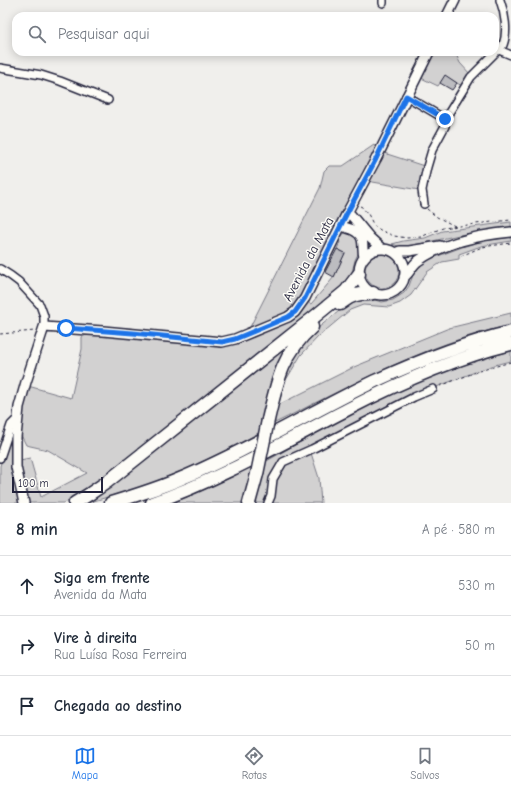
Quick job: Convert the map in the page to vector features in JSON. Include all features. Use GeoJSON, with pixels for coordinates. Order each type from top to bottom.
{"type":"FeatureCollection","features":[{"type":"Feature","properties":{"kind":"highway"},"geometry":{"type":"LineString","coordinates":[[74,503],[107,482],[313,318],[346,291],[359,274]]}},
{"type":"Feature","properties":{"kind":"highway"},"geometry":{"type":"LineString","coordinates":[[249,503],[279,377],[286,359],[297,342],[310,328],[346,300],[356,295],[373,293]]}},
{"type":"Feature","properties":{"kind":"highway"},"geometry":{"type":"LineString","coordinates":[[111,503],[163,486],[214,464],[405,367],[453,348],[511,332]]}},
{"type":"Feature","properties":{"kind":"highway"},"geometry":{"type":"LineString","coordinates":[[152,503],[233,469],[348,408],[423,373],[452,362],[511,344]]}},
{"type":"Feature","properties":{"kind":"street"},"geometry":{"type":"LineString","coordinates":[[449,12],[455,0]]}},
{"type":"Feature","properties":{"kind":"street"},"geometry":{"type":"LineString","coordinates":[[500,0],[505,20],[505,41],[499,50],[511,55]]}},
{"type":"Feature","properties":{"kind":"street","name":"Avenida da Mata"},"geometry":{"type":"LineString","coordinates":[[44,329],[103,331],[222,342],[235,339],[288,317],[295,312],[305,298],[427,56]]}},
{"type":"Feature","properties":{"kind":"street"},"geometry":{"type":"LineString","coordinates":[[424,204],[422,190],[427,167],[432,150],[445,126],[445,119],[471,78],[493,56]]}},
{"type":"Feature","properties":{"kind":"street"},"geometry":{"type":"LineString","coordinates":[[0,68],[60,80],[108,100]]}},
{"type":"Feature","properties":{"kind":"street"},"geometry":{"type":"LineString","coordinates":[[406,96],[445,119]]}},
{"type":"Feature","properties":{"kind":"street"},"geometry":{"type":"LineString","coordinates":[[347,213],[351,215],[370,238],[382,249]]}},
{"type":"Feature","properties":{"kind":"street"},"geometry":{"type":"LineString","coordinates":[[341,225],[354,230],[360,237],[364,245],[364,257]]}},
{"type":"Feature","properties":{"kind":"street"},"geometry":{"type":"LineString","coordinates":[[395,253],[400,251],[448,245],[474,238],[511,232]]}},
{"type":"Feature","properties":{"kind":"street"},"geometry":{"type":"LineString","coordinates":[[404,277],[419,260],[448,245]]}},
{"type":"Feature","properties":{"kind":"street"},"geometry":{"type":"LineString","coordinates":[[382,249],[395,253],[400,258],[405,270],[402,283],[398,288],[386,294],[380,295],[368,290],[360,280],[359,274],[360,265],[364,257],[376,250],[382,249]]}},
{"type":"Feature","properties":{"kind":"street"},"geometry":{"type":"LineString","coordinates":[[0,269],[19,282],[40,305],[44,316],[44,329],[19,407],[16,436],[16,467],[24,502]]}},
{"type":"Feature","properties":{"kind":"street"},"geometry":{"type":"LineString","coordinates":[[268,503],[271,496],[273,479],[283,462],[433,389]]}},
{"type":"Feature","properties":{"kind":"street"},"geometry":{"type":"LineString","coordinates":[[0,458],[11,425],[18,418]]}},
{"type":"Feature","properties":{"kind":"path"},"geometry":{"type":"LineString","coordinates":[[353,201],[362,207],[368,214],[374,226],[394,236],[407,238],[420,237],[443,228],[511,220]]}},
{"type":"Feature","properties":{"kind":"path"},"geometry":{"type":"LineString","coordinates":[[424,204],[428,211],[456,226]]}},
{"type":"Feature","properties":{"kind":"path"},"geometry":{"type":"LineString","coordinates":[[461,256],[482,248],[511,243]]}},
{"type":"Feature","properties":{"kind":"path"},"geometry":{"type":"LineString","coordinates":[[0,334],[44,329]]}},
{"type":"Feature","properties":{"kind":"path"},"geometry":{"type":"LineString","coordinates":[[433,389],[480,371],[511,362]]}},
{"type":"Feature","properties":{"kind":"shaded area"},"geometry":{"type":"Polygon","coordinates":[[[429,56],[457,56],[460,63],[471,75],[462,86],[445,76],[438,86],[419,77],[429,56]]]}},
{"type":"Feature","properties":{"kind":"shaded area"},"geometry":{"type":"Polygon","coordinates":[[[374,145],[376,149],[294,309],[285,315],[249,329],[320,188],[324,171],[329,166],[343,166],[374,145]]]}},
{"type":"Feature","properties":{"kind":"shaded area"},"geometry":{"type":"Polygon","coordinates":[[[381,152],[424,166],[419,190],[367,181],[381,152]]]}},
{"type":"Feature","properties":{"kind":"shaded area"},"geometry":{"type":"Polygon","coordinates":[[[511,222],[511,227],[459,235],[406,247],[392,244],[425,238],[442,231],[511,222]]]}},
{"type":"Feature","properties":{"kind":"shaded area"},"geometry":{"type":"Polygon","coordinates":[[[346,232],[357,235],[361,248],[355,260],[349,280],[342,289],[87,492],[64,503],[28,503],[21,473],[20,460],[30,458],[41,497],[87,473],[48,450],[26,445],[21,435],[23,405],[28,386],[71,398],[82,349],[82,337],[89,334],[236,343],[306,301],[311,304],[334,277],[345,253],[337,249],[340,242],[336,240],[346,232]]]}},
{"type":"Feature","properties":{"kind":"shaded area"},"geometry":{"type":"Polygon","coordinates":[[[511,237],[511,241],[481,246],[459,254],[459,259],[442,262],[427,272],[411,295],[400,303],[389,307],[363,305],[350,310],[319,336],[301,355],[286,380],[278,405],[289,365],[299,348],[313,332],[349,303],[367,298],[382,302],[393,300],[404,293],[409,286],[413,275],[425,261],[482,241],[511,237]]]}},
{"type":"Feature","properties":{"kind":"shaded area"},"geometry":{"type":"Polygon","coordinates":[[[379,254],[385,254],[394,259],[398,265],[398,277],[394,283],[385,288],[379,288],[370,283],[365,274],[365,268],[370,259],[379,254]]]}},
{"type":"Feature","properties":{"kind":"shaded area"},"geometry":{"type":"Polygon","coordinates":[[[327,310],[296,340],[262,431],[189,468],[142,487],[87,503],[81,503],[327,310]]]}},
{"type":"Feature","properties":{"kind":"shaded area"},"geometry":{"type":"Polygon","coordinates":[[[511,313],[511,325],[480,333],[419,354],[389,367],[273,424],[278,405],[354,367],[449,328],[511,313]]]}},
{"type":"Feature","properties":{"kind":"shaded area"},"geometry":{"type":"Polygon","coordinates":[[[511,351],[511,361],[482,369],[418,395],[372,416],[281,463],[266,503],[254,503],[265,462],[347,416],[411,385],[481,359],[511,351]]]}},
{"type":"Feature","properties":{"kind":"shaded area"},"geometry":{"type":"Polygon","coordinates":[[[11,431],[13,432],[20,503],[0,503],[0,466],[11,431]]]}},
{"type":"Feature","properties":{"kind":"shaded area"},"geometry":{"type":"Polygon","coordinates":[[[311,453],[319,478],[321,503],[272,503],[276,480],[284,465],[311,453]]]}},
{"type":"Feature","properties":{"kind":"shaded area"},"geometry":{"type":"Polygon","coordinates":[[[254,466],[246,503],[170,503],[202,490],[254,466]]]}},
{"type":"Feature","properties":{"kind":"building"},"geometry":{"type":"Polygon","coordinates":[[[445,75],[457,83],[452,90],[440,83],[445,75]]]}},
{"type":"Feature","properties":{"kind":"building"},"geometry":{"type":"Polygon","coordinates":[[[337,249],[345,253],[334,277],[325,272],[337,249]]]}},
{"type":"Feature","properties":{"kind":"route"},"geometry":{"type":"LineString","coordinates":[[66,328],[222,342],[235,339],[288,317],[295,312],[305,298],[347,213],[376,159],[406,96],[445,119]]}}]}
